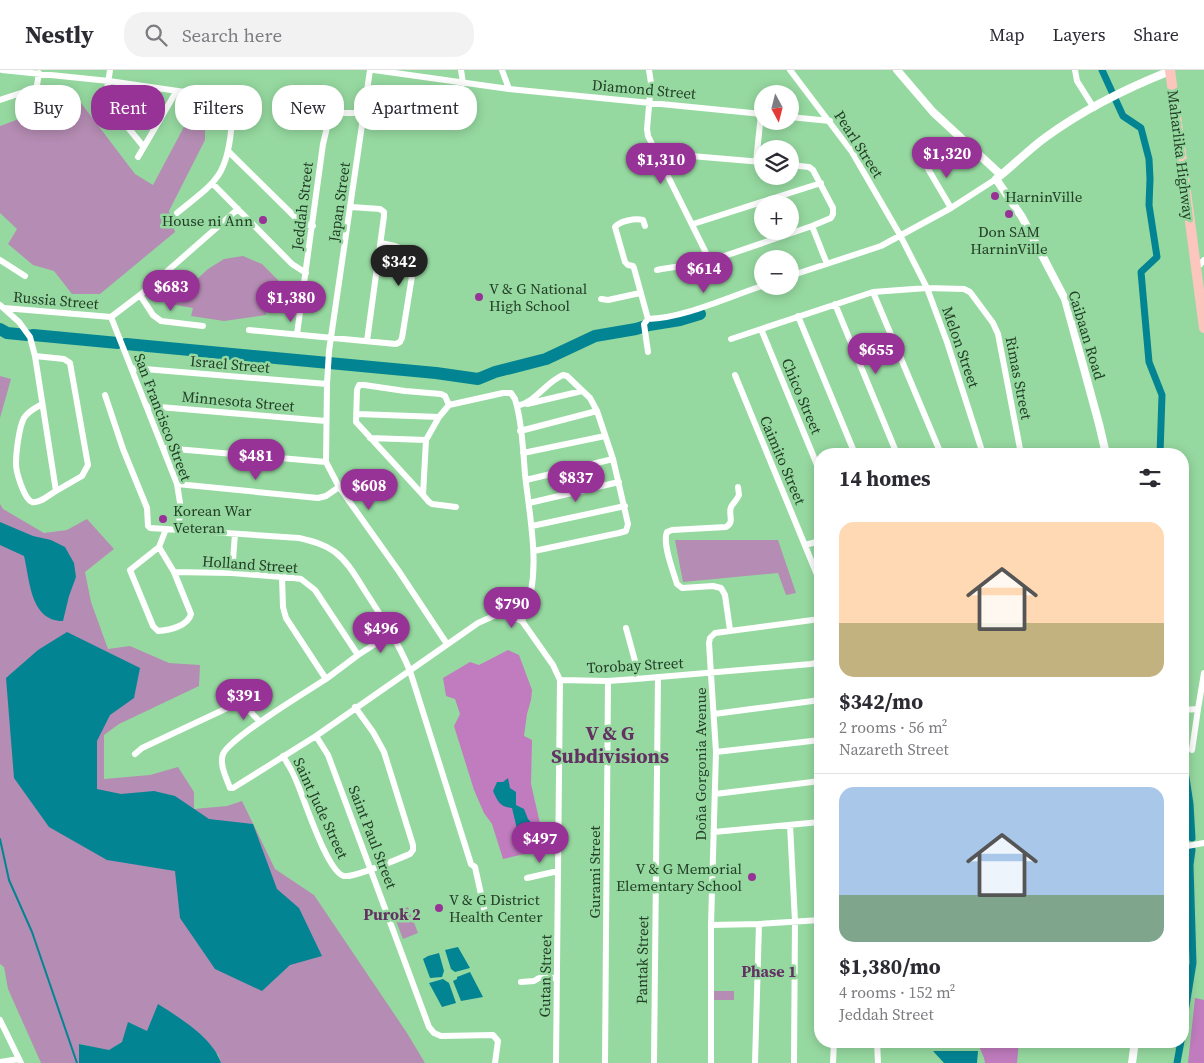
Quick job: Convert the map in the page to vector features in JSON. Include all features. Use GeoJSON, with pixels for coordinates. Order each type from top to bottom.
{"type":"FeatureCollection","features":[{"type":"Feature","properties":{"kind":"highway","name":"Maharlika Highway"},"geometry":{"type":"LineString","coordinates":[[1170,70],[1204,328]]}},
{"type":"Feature","properties":{"kind":"street"},"geometry":{"type":"LineString","coordinates":[[2,70],[109,81],[175,92]]}},
{"type":"Feature","properties":{"kind":"street"},"geometry":{"type":"LineString","coordinates":[[110,70],[106,96],[108,103],[143,146]]}},
{"type":"Feature","properties":{"kind":"street","name":"Diamond Street"},"geometry":{"type":"LineString","coordinates":[[372,70],[509,89],[754,113]]}},
{"type":"Feature","properties":{"kind":"street","name":"Japan Street"},"geometry":{"type":"LineString","coordinates":[[369,85],[372,70]]}},
{"type":"Feature","properties":{"kind":"street"},"geometry":{"type":"LineString","coordinates":[[461,70],[463,83]]}},
{"type":"Feature","properties":{"kind":"street"},"geometry":{"type":"LineString","coordinates":[[502,70],[509,89]]}},
{"type":"Feature","properties":{"kind":"street"},"geometry":{"type":"LineString","coordinates":[[649,70],[651,82],[646,129],[648,136],[710,261]]}},
{"type":"Feature","properties":{"kind":"street","name":"Pearl Street"},"geometry":{"type":"LineString","coordinates":[[790,70],[852,152],[900,235],[907,251]]}},
{"type":"Feature","properties":{"kind":"street","name":"Caibaan Road"},"geometry":{"type":"LineString","coordinates":[[897,70],[934,112],[998,177],[1022,217],[1064,299],[1105,448]]}},
{"type":"Feature","properties":{"kind":"street"},"geometry":{"type":"LineString","coordinates":[[1075,70],[1077,81],[1094,108]]}},
{"type":"Feature","properties":{"kind":"street"},"geometry":{"type":"LineString","coordinates":[[799,273],[881,246],[951,208],[998,177],[1045,138],[1116,94],[1170,70]]}},
{"type":"Feature","properties":{"kind":"street"},"geometry":{"type":"LineString","coordinates":[[0,100],[36,88],[39,73]]}},
{"type":"Feature","properties":{"kind":"street"},"geometry":{"type":"LineString","coordinates":[[138,157],[175,94]]}},
{"type":"Feature","properties":{"kind":"street","name":"Jeddah Street"},"geometry":{"type":"LineString","coordinates":[[297,334],[323,144],[330,115],[335,113],[354,113]]}},
{"type":"Feature","properties":{"kind":"street"},"geometry":{"type":"LineString","coordinates":[[799,118],[830,121]]}},
{"type":"Feature","properties":{"kind":"street"},"geometry":{"type":"LineString","coordinates":[[177,213],[213,184],[225,165],[229,152],[231,130]]}},
{"type":"Feature","properties":{"kind":"street","name":"Japan Street"},"geometry":{"type":"LineString","coordinates":[[326,462],[328,362],[362,130]]}},
{"type":"Feature","properties":{"kind":"street"},"geometry":{"type":"LineString","coordinates":[[229,152],[299,221],[313,226]]}},
{"type":"Feature","properties":{"kind":"street"},"geometry":{"type":"LineString","coordinates":[[656,152],[754,162]]}},
{"type":"Feature","properties":{"kind":"street"},"geometry":{"type":"LineString","coordinates":[[924,162],[951,208]]}},
{"type":"Feature","properties":{"kind":"street"},"geometry":{"type":"LineString","coordinates":[[657,270],[676,266],[697,265],[831,218],[833,208],[821,182],[809,167],[799,166]]}},
{"type":"Feature","properties":{"kind":"street"},"geometry":{"type":"LineString","coordinates":[[693,224],[821,182]]}},
{"type":"Feature","properties":{"kind":"street"},"geometry":{"type":"LineString","coordinates":[[213,184],[292,264],[306,273]]}},
{"type":"Feature","properties":{"kind":"street"},"geometry":{"type":"LineString","coordinates":[[351,207],[384,212],[367,341]]}},
{"type":"Feature","properties":{"kind":"street"},"geometry":{"type":"LineString","coordinates":[[111,317],[140,295],[238,209]]}},
{"type":"Feature","properties":{"kind":"street"},"geometry":{"type":"LineString","coordinates":[[645,226],[642,220],[639,219],[619,223],[615,227],[625,262],[633,266],[648,319]]}},
{"type":"Feature","properties":{"kind":"street"},"geometry":{"type":"LineString","coordinates":[[812,226],[827,264]]}},
{"type":"Feature","properties":{"kind":"street"},"geometry":{"type":"LineString","coordinates":[[249,330],[396,344],[400,342],[412,276],[411,259],[405,250],[381,243]]}},
{"type":"Feature","properties":{"kind":"street","name":"Melon Street"},"geometry":{"type":"LineString","coordinates":[[907,251],[927,288],[981,448]]}},
{"type":"Feature","properties":{"kind":"street"},"geometry":{"type":"LineString","coordinates":[[0,260],[25,276]]}},
{"type":"Feature","properties":{"kind":"street"},"geometry":{"type":"LineString","coordinates":[[1196,269],[1204,260]]}},
{"type":"Feature","properties":{"kind":"street"},"geometry":{"type":"LineString","coordinates":[[731,339],[873,292],[927,288]]}},
{"type":"Feature","properties":{"kind":"street","name":"Rimas Street"},"geometry":{"type":"LineString","coordinates":[[927,288],[964,289],[970,292],[976,297],[998,334],[1021,448]]}},
{"type":"Feature","properties":{"kind":"street"},"geometry":{"type":"LineString","coordinates":[[648,352],[644,324],[648,319],[672,316],[754,289]]}},
{"type":"Feature","properties":{"kind":"street"},"geometry":{"type":"LineString","coordinates":[[873,292],[938,448]]}},
{"type":"Feature","properties":{"kind":"street"},"geometry":{"type":"LineString","coordinates":[[602,299],[608,300],[640,293]]}},
{"type":"Feature","properties":{"kind":"street"},"geometry":{"type":"LineString","coordinates":[[140,295],[153,315],[161,320],[203,326]]}},
{"type":"Feature","properties":{"kind":"street"},"geometry":{"type":"LineString","coordinates":[[835,304],[895,448]]}},
{"type":"Feature","properties":{"kind":"street"},"geometry":{"type":"LineString","coordinates":[[2,306],[29,333],[35,356],[56,491]]}},
{"type":"Feature","properties":{"kind":"street","name":"Russia Street"},"geometry":{"type":"LineString","coordinates":[[2,306],[25,310],[111,317]]}},
{"type":"Feature","properties":{"kind":"street"},"geometry":{"type":"LineString","coordinates":[[19,322],[25,310]]}},
{"type":"Feature","properties":{"kind":"street"},"geometry":{"type":"LineString","coordinates":[[798,316],[852,448]]}},
{"type":"Feature","properties":{"kind":"street","name":"San Francisco Street"},"geometry":{"type":"LineString","coordinates":[[111,317],[177,484],[181,509],[178,529]]}},
{"type":"Feature","properties":{"kind":"street","name":"Chico Street"},"geometry":{"type":"LineString","coordinates":[[760,329],[814,458]]}},
{"type":"Feature","properties":{"kind":"street"},"geometry":{"type":"LineString","coordinates":[[35,356],[64,359],[70,363],[88,465],[82,476],[38,502],[33,502],[28,499],[20,481],[16,464],[23,420],[28,412],[42,404]]}},
{"type":"Feature","properties":{"kind":"street","name":"Israel Street"},"geometry":{"type":"LineString","coordinates":[[132,368],[327,384]]}},
{"type":"Feature","properties":{"kind":"street"},"geometry":{"type":"LineString","coordinates":[[527,404],[537,394],[563,375],[567,376],[593,403],[613,459],[628,524],[626,530],[534,551]]}},
{"type":"Feature","properties":{"kind":"street","name":"Caimito Street"},"geometry":{"type":"LineString","coordinates":[[735,375],[814,567]]}},
{"type":"Feature","properties":{"kind":"street"},"geometry":{"type":"LineString","coordinates":[[449,405],[445,396],[441,394],[405,392],[364,384],[359,385],[356,390],[356,422],[429,502],[456,507]]}},
{"type":"Feature","properties":{"kind":"street"},"geometry":{"type":"LineString","coordinates":[[517,406],[582,391]]}},
{"type":"Feature","properties":{"kind":"street"},"geometry":{"type":"LineString","coordinates":[[423,495],[426,440],[439,417],[449,405],[510,393],[515,398],[517,406],[534,551],[532,586],[528,607],[522,621]]}},
{"type":"Feature","properties":{"kind":"street"},"geometry":{"type":"LineString","coordinates":[[105,395],[128,463],[145,501],[148,526],[150,528],[299,538],[315,542],[334,552],[347,564],[400,647],[410,671],[470,864],[475,867],[486,917]]}},
{"type":"Feature","properties":{"kind":"street","name":"Minnesota Street"},"geometry":{"type":"LineString","coordinates":[[147,406],[326,421]]}},
{"type":"Feature","properties":{"kind":"street"},"geometry":{"type":"LineString","coordinates":[[520,431],[597,411]]}},
{"type":"Feature","properties":{"kind":"street"},"geometry":{"type":"LineString","coordinates":[[357,414],[439,417]]}},
{"type":"Feature","properties":{"kind":"street"},"geometry":{"type":"LineString","coordinates":[[523,453],[605,436]]}},
{"type":"Feature","properties":{"kind":"street"},"geometry":{"type":"LineString","coordinates":[[370,438],[426,440]]}},
{"type":"Feature","properties":{"kind":"street"},"geometry":{"type":"LineString","coordinates":[[164,448],[326,462],[339,488],[398,570],[447,644]]}},
{"type":"Feature","properties":{"kind":"street"},"geometry":{"type":"LineString","coordinates":[[526,480],[613,459]]}},
{"type":"Feature","properties":{"kind":"street"},"geometry":{"type":"LineString","coordinates":[[528,503],[619,482]]}},
{"type":"Feature","properties":{"kind":"street"},"geometry":{"type":"LineString","coordinates":[[177,484],[318,498],[326,496],[339,488]]}},
{"type":"Feature","properties":{"kind":"street"},"geometry":{"type":"LineString","coordinates":[[730,630],[725,595],[721,588],[713,586],[682,588],[677,584],[665,535],[672,530],[730,526],[731,507],[739,495],[738,487]]}},
{"type":"Feature","properties":{"kind":"street"},"geometry":{"type":"LineString","coordinates":[[532,526],[624,506]]}},
{"type":"Feature","properties":{"kind":"street"},"geometry":{"type":"LineString","coordinates":[[159,547],[174,572],[191,614],[190,619],[185,623],[158,631],[153,626],[130,570],[159,547],[166,529]]}},
{"type":"Feature","properties":{"kind":"street"},"geometry":{"type":"LineString","coordinates":[[232,573],[235,534]]}},
{"type":"Feature","properties":{"kind":"street"},"geometry":{"type":"LineString","coordinates":[[805,545],[814,543]]}},
{"type":"Feature","properties":{"kind":"street","name":"Holland Street"},"geometry":{"type":"LineString","coordinates":[[174,572],[232,573],[301,579],[315,590],[358,656]]}},
{"type":"Feature","properties":{"kind":"street"},"geometry":{"type":"LineString","coordinates":[[282,577],[283,608],[286,618],[326,679]]}},
{"type":"Feature","properties":{"kind":"street"},"geometry":{"type":"LineString","coordinates":[[392,634],[236,740],[224,753],[222,762],[231,788],[316,736],[447,644],[495,614],[507,615],[522,621],[553,666],[560,680]]}},
{"type":"Feature","properties":{"kind":"street","name":"Doña Gorgonia Avenue"},"geometry":{"type":"LineString","coordinates":[[711,1063],[711,925],[716,752],[710,638],[715,633],[730,630],[814,620]]}},
{"type":"Feature","properties":{"kind":"street"},"geometry":{"type":"LineString","coordinates":[[626,628],[635,661],[636,680]]}},
{"type":"Feature","properties":{"kind":"street","name":"Torobay Street"},"geometry":{"type":"LineString","coordinates":[[560,680],[636,680],[814,663]]}},
{"type":"Feature","properties":{"kind":"street"},"geometry":{"type":"LineString","coordinates":[[1192,750],[1204,673]]}},
{"type":"Feature","properties":{"kind":"street","name":"Pantak Street"},"geometry":{"type":"LineString","coordinates":[[654,1063],[658,677]]}},
{"type":"Feature","properties":{"kind":"street","name":"Gutan Street"},"geometry":{"type":"LineString","coordinates":[[556,1063],[560,680]]}},
{"type":"Feature","properties":{"kind":"street","name":"Gurami Street"},"geometry":{"type":"LineString","coordinates":[[605,1063],[608,681]]}},
{"type":"Feature","properties":{"kind":"street"},"geometry":{"type":"LineString","coordinates":[[714,714],[814,701]]}},
{"type":"Feature","properties":{"kind":"street"},"geometry":{"type":"LineString","coordinates":[[135,754],[142,748],[238,703],[245,706],[260,722]]}},
{"type":"Feature","properties":{"kind":"street","name":"Saint Jude Street"},"geometry":{"type":"LineString","coordinates":[[283,756],[296,779],[319,838],[333,866],[344,876],[372,869],[410,854],[413,848],[384,752],[373,732],[355,707]]}},
{"type":"Feature","properties":{"kind":"street"},"geometry":{"type":"LineString","coordinates":[[1189,710],[1198,709]]}},
{"type":"Feature","properties":{"kind":"street","name":"Saint Paul Street"},"geometry":{"type":"LineString","coordinates":[[316,736],[328,755],[430,1027],[434,1033],[441,1036],[493,1035],[498,1041],[495,1063]]}},
{"type":"Feature","properties":{"kind":"street"},"geometry":{"type":"LineString","coordinates":[[716,752],[814,741]]}},
{"type":"Feature","properties":{"kind":"street"},"geometry":{"type":"LineString","coordinates":[[715,794],[814,782]]}},
{"type":"Feature","properties":{"kind":"street"},"geometry":{"type":"LineString","coordinates":[[714,832],[814,823]]}},
{"type":"Feature","properties":{"kind":"street"},"geometry":{"type":"LineString","coordinates":[[790,825],[795,921],[794,1063]]}},
{"type":"Feature","properties":{"kind":"street"},"geometry":{"type":"LineString","coordinates":[[1189,846],[1204,843]]}},
{"type":"Feature","properties":{"kind":"street"},"geometry":{"type":"LineString","coordinates":[[527,878],[558,871]]}},
{"type":"Feature","properties":{"kind":"street"},"geometry":{"type":"LineString","coordinates":[[711,925],[814,920]]}},
{"type":"Feature","properties":{"kind":"street"},"geometry":{"type":"LineString","coordinates":[[755,1063],[759,924]]}},
{"type":"Feature","properties":{"kind":"street"},"geometry":{"type":"LineString","coordinates":[[520,982],[534,981],[539,978],[557,978]]}},
{"type":"Feature","properties":{"kind":"street"},"geometry":{"type":"LineString","coordinates":[[0,1020],[20,1061],[0,1062]]}},
{"type":"Feature","properties":{"kind":"street"},"geometry":{"type":"LineString","coordinates":[[834,1048],[834,1063]]}},
{"type":"Feature","properties":{"kind":"street"},"geometry":{"type":"LineString","coordinates":[[877,1048],[878,1063]]}},
{"type":"Feature","properties":{"kind":"street"},"geometry":{"type":"LineString","coordinates":[[1132,1063],[1134,1048]]}},
{"type":"Feature","properties":{"kind":"shaded area"},"geometry":{"type":"Polygon","coordinates":[[[81,103],[91,116],[91,130],[102,130],[135,174],[153,185],[182,130],[205,130],[205,140],[169,211],[175,232],[100,294],[72,294],[54,271],[33,265],[8,244],[17,229],[0,213],[0,126],[15,120],[15,130],[81,130],[81,103]]]}},
{"type":"Feature","properties":{"kind":"shaded area"},"geometry":{"type":"Polygon","coordinates":[[[243,256],[262,264],[284,286],[284,298],[270,300],[266,315],[224,321],[191,316],[193,308],[170,304],[164,301],[193,283],[208,269],[224,259],[243,256]]]}},
{"type":"Feature","properties":{"kind":"shaded area"},"geometry":{"type":"Polygon","coordinates":[[[0,376],[11,379],[0,418],[0,376]]]}},
{"type":"Feature","properties":{"kind":"shaded area"},"geometry":{"type":"Polygon","coordinates":[[[0,504],[3,509],[44,533],[67,530],[87,519],[114,549],[85,572],[91,602],[108,649],[130,646],[169,663],[200,665],[199,686],[119,724],[104,735],[104,779],[150,775],[178,767],[194,792],[194,809],[227,806],[242,801],[275,869],[314,895],[407,1033],[425,1063],[221,1063],[218,1054],[147,1032],[122,1042],[109,1051],[80,1044],[79,1063],[41,1063],[8,989],[4,967],[0,964],[0,504]]]}},
{"type":"Feature","properties":{"kind":"shaded area"},"geometry":{"type":"Polygon","coordinates":[[[675,540],[778,540],[796,593],[786,595],[778,573],[683,582],[675,540]]]}},
{"type":"Feature","properties":{"kind":"shaded area"},"geometry":{"type":"Polygon","coordinates":[[[508,650],[519,655],[532,690],[524,736],[532,740],[531,784],[542,832],[538,851],[503,859],[492,824],[484,813],[474,790],[454,726],[460,714],[455,699],[446,696],[443,678],[470,662],[479,665],[508,650]]]}},
{"type":"Feature","properties":{"kind":"shaded area"},"geometry":{"type":"Polygon","coordinates":[[[408,907],[418,933],[403,939],[393,913],[408,907]]]}},
{"type":"Feature","properties":{"kind":"shaded area"},"geometry":{"type":"Polygon","coordinates":[[[711,991],[734,991],[734,1000],[712,1000],[711,991]]]}},
{"type":"Feature","properties":{"kind":"shaded area"},"geometry":{"type":"Polygon","coordinates":[[[1195,998],[1204,1000],[1204,1063],[1188,1063],[1195,998]]]}},
{"type":"Feature","properties":{"kind":"shaded area"},"geometry":{"type":"Polygon","coordinates":[[[980,1048],[1018,1048],[1017,1063],[985,1063],[980,1048]]]}},
{"type":"Feature","properties":{"kind":"water"},"geometry":{"type":"Polygon","coordinates":[[[0,522],[33,536],[51,540],[65,547],[74,563],[76,577],[63,621],[52,619],[38,607],[33,598],[24,556],[0,545],[0,522]]]}},
{"type":"Feature","properties":{"kind":"water"},"geometry":{"type":"Polygon","coordinates":[[[67,632],[140,668],[134,698],[110,715],[97,741],[97,789],[121,794],[154,791],[175,796],[209,819],[253,824],[277,889],[299,908],[322,956],[290,965],[262,991],[215,969],[180,918],[175,871],[107,860],[49,827],[14,778],[6,678],[38,650],[67,632]]]}},
{"type":"Feature","properties":{"kind":"water"},"geometry":{"type":"Polygon","coordinates":[[[508,778],[510,788],[516,792],[516,805],[524,809],[528,819],[538,830],[527,848],[516,847],[516,844],[524,843],[523,835],[517,829],[512,808],[500,803],[493,791],[497,782],[503,782],[508,778]]]}},
{"type":"Feature","properties":{"kind":"water"},"geometry":{"type":"Polygon","coordinates":[[[458,947],[470,968],[455,972],[451,969],[445,950],[458,947]]]}},
{"type":"Feature","properties":{"kind":"water"},"geometry":{"type":"Polygon","coordinates":[[[439,953],[444,971],[442,977],[430,978],[423,959],[439,953]]]}},
{"type":"Feature","properties":{"kind":"water"},"geometry":{"type":"Polygon","coordinates":[[[470,972],[483,997],[461,1001],[453,981],[457,977],[470,972]]]}},
{"type":"Feature","properties":{"kind":"water"},"geometry":{"type":"Polygon","coordinates":[[[443,979],[449,983],[456,1003],[442,1007],[429,983],[443,979]]]}},
{"type":"Feature","properties":{"kind":"water"},"geometry":{"type":"Polygon","coordinates":[[[158,1004],[195,1029],[211,1045],[221,1063],[79,1063],[79,1044],[109,1050],[122,1042],[128,1022],[147,1031],[158,1004]]]}},
{"type":"Feature","properties":{"kind":"water"},"geometry":{"type":"Polygon","coordinates":[[[933,1051],[978,1051],[977,1063],[944,1063],[933,1051]]]}},
{"type":"Feature","properties":{"kind":"waterway"},"geometry":{"type":"LineString","coordinates":[[1102,70],[1123,116],[1141,128],[1149,159],[1149,205],[1157,257],[1141,272],[1149,362],[1162,395],[1160,448]]}},
{"type":"Feature","properties":{"kind":"waterway"},"geometry":{"type":"LineString","coordinates":[[126,344],[436,373],[478,379],[495,372],[546,359],[595,336],[680,320],[700,314]]}},
{"type":"Feature","properties":{"kind":"waterway"},"geometry":{"type":"LineString","coordinates":[[0,329],[7,333],[27,335]]}},
{"type":"Feature","properties":{"kind":"waterway"},"geometry":{"type":"LineString","coordinates":[[33,335],[118,343]]}},
{"type":"Feature","properties":{"kind":"waterway"},"geometry":{"type":"LineString","coordinates":[[1189,797],[1192,838]]}},
{"type":"Feature","properties":{"kind":"waterway"},"geometry":{"type":"LineString","coordinates":[[0,839],[9,880],[32,932],[77,1063]]}},
{"type":"Feature","properties":{"kind":"waterway"},"geometry":{"type":"LineString","coordinates":[[1189,988],[1193,963],[1190,865],[1192,850]]}},
{"type":"Feature","properties":{"kind":"waterway"},"geometry":{"type":"LineString","coordinates":[[1177,1063],[1180,1048]]}},
{"type":"Feature","properties":{"kind":"place","name":"HarninVille"},"geometry":{"type":"Point","coordinates":[995,196]}},
{"type":"Feature","properties":{"kind":"place","name":"Don SAM HarninVille"},"geometry":{"type":"Point","coordinates":[1009,214]}},
{"type":"Feature","properties":{"kind":"place","name":"House ni Ann"},"geometry":{"type":"Point","coordinates":[263,220]}},
{"type":"Feature","properties":{"kind":"place","name":"V & G National High School"},"geometry":{"type":"Point","coordinates":[479,297]}},
{"type":"Feature","properties":{"kind":"place","name":"Korean War Veteran"},"geometry":{"type":"Point","coordinates":[163,519]}},
{"type":"Feature","properties":{"kind":"place","name":"V & G Memorial Elementary School"},"geometry":{"type":"Point","coordinates":[752,877]}},
{"type":"Feature","properties":{"kind":"place","name":"V & G District Health Center"},"geometry":{"type":"Point","coordinates":[439,908]}},
{"type":"Feature","properties":{"kind":"district","name":"V & G Subdivisions"},"geometry":{"type":"Point","coordinates":[610,744]}},
{"type":"Feature","properties":{"kind":"district","name":"Purok 2"},"geometry":{"type":"Point","coordinates":[392,914]}},
{"type":"Feature","properties":{"kind":"district","name":"Phase 1"},"geometry":{"type":"Point","coordinates":[769,971]}}]}
